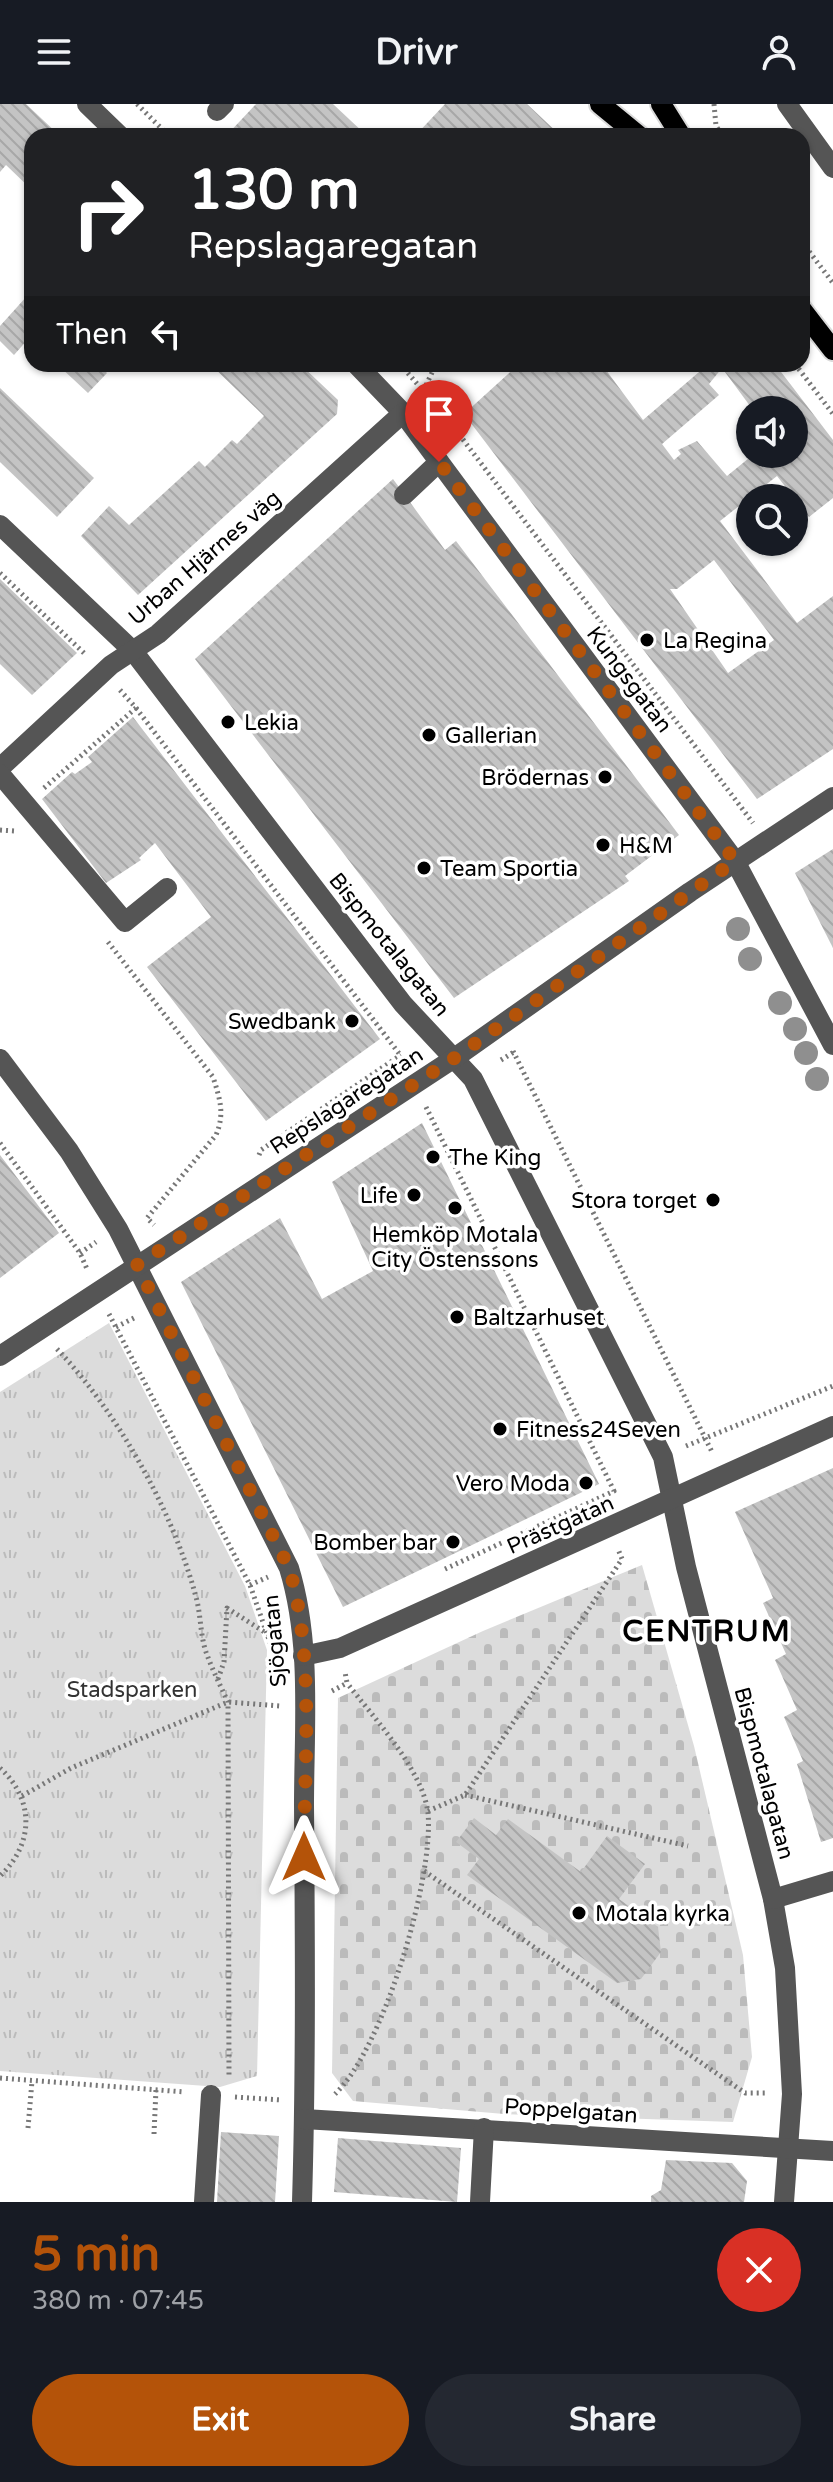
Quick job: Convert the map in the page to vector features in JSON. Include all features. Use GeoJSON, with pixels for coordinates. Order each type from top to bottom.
{"type":"FeatureCollection","features":[{"type":"Feature","properties":{"kind":"main road"},"geometry":{"type":"LineString","coordinates":[[600,104],[629,128]]}},
{"type":"Feature","properties":{"kind":"main road"},"geometry":{"type":"LineString","coordinates":[[661,104],[676,128]]}},
{"type":"Feature","properties":{"kind":"main road"},"geometry":{"type":"LineString","coordinates":[[810,320],[833,350]]}},
{"type":"Feature","properties":{"kind":"street"},"geometry":{"type":"LineString","coordinates":[[87,104],[112,128]]}},
{"type":"Feature","properties":{"kind":"street"},"geometry":{"type":"LineString","coordinates":[[810,137],[833,168]]}},
{"type":"Feature","properties":{"kind":"street","name":"Kungsgatan"},"geometry":{"type":"LineString","coordinates":[[364,372],[403,413],[735,861],[833,1045]]}},
{"type":"Feature","properties":{"kind":"street","name":"Urban Hjärnes väg"},"geometry":{"type":"LineString","coordinates":[[0,771],[96,664],[133,651],[158,634],[403,413]]}},
{"type":"Feature","properties":{"kind":"street"},"geometry":{"type":"LineString","coordinates":[[404,495],[439,462]]}},
{"type":"Feature","properties":{"kind":"street","name":"Bispmotalagatan"},"geometry":{"type":"LineString","coordinates":[[0,525],[133,651],[403,1004],[473,1079],[505,1137],[663,1457],[670,1498],[773,1899],[785,1968],[792,2094],[784,2202]]}},
{"type":"Feature","properties":{"kind":"street"},"geometry":{"type":"LineString","coordinates":[[0,771],[125,922],[167,888]]}},
{"type":"Feature","properties":{"kind":"street","name":"Repslagaregatan"},"geometry":{"type":"LineString","coordinates":[[0,1356],[453,1059],[735,861],[833,797]]}},
{"type":"Feature","properties":{"kind":"street","name":"Sjögatan"},"geometry":{"type":"LineString","coordinates":[[0,1059],[100,1197],[289,1568],[301,1620],[303,1656],[306,2097],[302,2202]]}},
{"type":"Feature","properties":{"kind":"street","name":"Prästgatan"},"geometry":{"type":"LineString","coordinates":[[303,1656],[340,1648],[833,1426]]}},
{"type":"Feature","properties":{"kind":"street"},"geometry":{"type":"LineString","coordinates":[[773,1899],[833,1881]]}},
{"type":"Feature","properties":{"kind":"street"},"geometry":{"type":"LineString","coordinates":[[204,2202],[220,2096]]}},
{"type":"Feature","properties":{"kind":"street","name":"Poppelgatan"},"geometry":{"type":"LineString","coordinates":[[304,2119],[484,2128],[789,2151],[833,2151]]}},
{"type":"Feature","properties":{"kind":"street"},"geometry":{"type":"LineString","coordinates":[[480,2202],[484,2128]]}},
{"type":"Feature","properties":{"kind":"path"},"geometry":{"type":"LineString","coordinates":[[137,104],[161,128]]}},
{"type":"Feature","properties":{"kind":"path"},"geometry":{"type":"LineString","coordinates":[[714,104],[714,128]]}},
{"type":"Feature","properties":{"kind":"path"},"geometry":{"type":"LineString","coordinates":[[810,253],[833,283]]}},
{"type":"Feature","properties":{"kind":"path"},"geometry":{"type":"LineString","coordinates":[[407,372],[425,393]]}},
{"type":"Feature","properties":{"kind":"path"},"geometry":{"type":"LineString","coordinates":[[403,413],[425,393],[433,372]]}},
{"type":"Feature","properties":{"kind":"path"},"geometry":{"type":"LineString","coordinates":[[801,372],[833,414]]}},
{"type":"Feature","properties":{"kind":"path"},"geometry":{"type":"LineString","coordinates":[[452,425],[766,841]]}},
{"type":"Feature","properties":{"kind":"path"},"geometry":{"type":"LineString","coordinates":[[0,573],[96,664],[136,708],[401,1055]]}},
{"type":"Feature","properties":{"kind":"path"},"geometry":{"type":"LineString","coordinates":[[78,667],[96,664]]}},
{"type":"Feature","properties":{"kind":"path"},"geometry":{"type":"LineString","coordinates":[[26,804],[136,708]]}},
{"type":"Feature","properties":{"kind":"path"},"geometry":{"type":"LineString","coordinates":[[0,830],[25,835]]}},
{"type":"Feature","properties":{"kind":"path"},"geometry":{"type":"LineString","coordinates":[[100,932],[213,1077],[221,1101],[222,1121],[216,1135],[147,1218],[156,1227],[164,1223]]}},
{"type":"Feature","properties":{"kind":"path"},"geometry":{"type":"LineString","coordinates":[[501,1026],[723,1473]]}},
{"type":"Feature","properties":{"kind":"path"},"geometry":{"type":"LineString","coordinates":[[415,1113],[428,1105],[614,1491],[597,1499],[622,1559],[465,1795],[428,1811]]}},
{"type":"Feature","properties":{"kind":"path"},"geometry":{"type":"LineString","coordinates":[[0,1143],[80,1253],[250,1585],[270,1636],[278,1668]]}},
{"type":"Feature","properties":{"kind":"path"},"geometry":{"type":"LineString","coordinates":[[96,1323],[110,1315]]}},
{"type":"Feature","properties":{"kind":"path"},"geometry":{"type":"LineString","coordinates":[[69,1339],[56,1347],[89,1382],[123,1430],[179,1548],[197,1598],[205,1650],[228,1702],[220,2096]]}},
{"type":"Feature","properties":{"kind":"path"},"geometry":{"type":"LineString","coordinates":[[663,1457],[833,1386]]}},
{"type":"Feature","properties":{"kind":"path"},"geometry":{"type":"LineString","coordinates":[[218,1680],[224,1662],[227,1608],[270,1636]]}},
{"type":"Feature","properties":{"kind":"path"},"geometry":{"type":"LineString","coordinates":[[0,2078],[279,2100],[336,2093],[374,2028],[412,1934],[424,1871],[428,1811],[409,1766],[347,1683]]}},
{"type":"Feature","properties":{"kind":"path"},"geometry":{"type":"LineString","coordinates":[[22,1796],[71,1768],[228,1702],[280,1706],[279,1693]]}},
{"type":"Feature","properties":{"kind":"path"},"geometry":{"type":"LineString","coordinates":[[0,1768],[22,1796],[27,1822],[22,1847],[0,1876]]}},
{"type":"Feature","properties":{"kind":"path"},"geometry":{"type":"LineString","coordinates":[[465,1795],[688,1846]]}},
{"type":"Feature","properties":{"kind":"path"},"geometry":{"type":"LineString","coordinates":[[424,1871],[745,2093],[792,2094]]}},
{"type":"Feature","properties":{"kind":"path"},"geometry":{"type":"LineString","coordinates":[[28,2128],[32,2081]]}},
{"type":"Feature","properties":{"kind":"path"},"geometry":{"type":"LineString","coordinates":[[154,2134],[156,2089]]}},
{"type":"Feature","properties":{"kind":"green space","name":"Stadsparken"},"geometry":{"type":"Polygon","coordinates":[[[109,1323],[245,1586],[267,1650],[257,2076],[220,2087],[0,2071],[0,1392],[109,1323]]]}},
{"type":"Feature","properties":{"kind":"green space"},"geometry":{"type":"Polygon","coordinates":[[[642,1565],[694,1746],[743,1955],[752,2057],[733,2122],[504,2114],[353,2101],[332,2073],[338,1698],[483,1631],[642,1565]]]}},
{"type":"Feature","properties":{"kind":"building"},"geometry":{"type":"Polygon","coordinates":[[[0,104],[26,104],[52,128],[24,128],[24,182],[6,165],[0,172],[0,104]]]}},
{"type":"Feature","properties":{"kind":"building"},"geometry":{"type":"Polygon","coordinates":[[[256,104],[333,104],[358,128],[234,128],[256,104]]]}},
{"type":"Feature","properties":{"kind":"building"},"geometry":{"type":"Polygon","coordinates":[[[445,104],[527,104],[552,128],[422,128],[445,104]]]}},
{"type":"Feature","properties":{"kind":"building"},"geometry":{"type":"Polygon","coordinates":[[[24,299],[24,344],[14,355],[0,341],[0,326],[24,299]]]}},
{"type":"Feature","properties":{"kind":"building"},"geometry":{"type":"Polygon","coordinates":[[[66,372],[106,372],[88,393],[66,372]]]}},
{"type":"Feature","properties":{"kind":"building"},"geometry":{"type":"Polygon","coordinates":[[[218,372],[308,372],[338,400],[337,414],[138,595],[81,536],[109,506],[129,525],[199,461],[205,467],[232,440],[237,444],[264,416],[218,372]]]}},
{"type":"Feature","properties":{"kind":"building"},"geometry":{"type":"Polygon","coordinates":[[[510,372],[607,372],[643,420],[699,372],[719,372],[709,384],[719,395],[662,444],[674,460],[681,454],[678,450],[697,441],[727,476],[737,468],[808,468],[808,407],[833,440],[833,498],[809,517],[808,484],[783,484],[777,476],[767,484],[736,484],[736,508],[720,521],[736,542],[736,556],[746,556],[797,623],[833,596],[833,749],[757,799],[464,414],[510,372]],[[714,560],[677,589],[670,589],[728,673],[774,640],[714,560]]]}},
{"type":"Feature","properties":{"kind":"building"},"geometry":{"type":"Polygon","coordinates":[[[725,372],[781,372],[799,396],[743,396],[725,372]]]}},
{"type":"Feature","properties":{"kind":"building"},"geometry":{"type":"Polygon","coordinates":[[[0,388],[94,478],[57,517],[0,462],[0,388]]]}},
{"type":"Feature","properties":{"kind":"building","name":"Gallerian"},"geometry":{"type":"Polygon","coordinates":[[[393,479],[445,550],[456,541],[679,835],[625,876],[629,881],[454,998],[195,659],[393,479]]]}},
{"type":"Feature","properties":{"kind":"building"},"geometry":{"type":"Polygon","coordinates":[[[0,579],[77,653],[32,695],[0,664],[0,579]]]}},
{"type":"Feature","properties":{"kind":"building"},"geometry":{"type":"Polygon","coordinates":[[[133,717],[380,1039],[266,1121],[147,967],[211,917],[155,843],[139,858],[141,860],[106,883],[42,799],[72,772],[75,774],[92,762],[88,757],[133,717]]]}},
{"type":"Feature","properties":{"kind":"building"},"geometry":{"type":"Polygon","coordinates":[[[833,849],[833,948],[795,873],[833,849]]]}},
{"type":"Feature","properties":{"kind":"building"},"geometry":{"type":"Polygon","coordinates":[[[422,1123],[599,1484],[343,1607],[181,1282],[280,1218],[322,1299],[373,1271],[332,1182],[422,1123]]]}},
{"type":"Feature","properties":{"kind":"building"},"geometry":{"type":"Polygon","coordinates":[[[0,1155],[59,1233],[0,1278],[0,1155]]]}},
{"type":"Feature","properties":{"kind":"building"},"geometry":{"type":"Polygon","coordinates":[[[833,1468],[833,1838],[821,1842],[797,1764],[803,1761],[784,1717],[797,1710],[775,1660],[786,1654],[763,1603],[773,1598],[735,1512],[833,1468]]]}},
{"type":"Feature","properties":{"kind":"building","name":"Motala kyrka"},"geometry":{"type":"Polygon","coordinates":[[[474,1818],[496,1835],[508,1819],[581,1872],[607,1836],[645,1864],[619,1899],[658,1927],[661,1952],[641,1979],[617,1983],[467,1875],[479,1859],[456,1842],[474,1818]]]}},
{"type":"Feature","properties":{"kind":"building"},"geometry":{"type":"Polygon","coordinates":[[[221,2132],[279,2136],[275,2202],[217,2202],[221,2132]]]}},
{"type":"Feature","properties":{"kind":"building"},"geometry":{"type":"Polygon","coordinates":[[[338,2138],[461,2148],[457,2202],[334,2192],[338,2138]]]}},
{"type":"Feature","properties":{"kind":"building"},"geometry":{"type":"Polygon","coordinates":[[[666,2160],[732,2163],[747,2181],[744,2202],[651,2202],[651,2196],[661,2190],[666,2160]]]}},
{"type":"Feature","properties":{"kind":"place","name":"La Regina"},"geometry":{"type":"Point","coordinates":[647,640]}},
{"type":"Feature","properties":{"kind":"place","name":"Lekia"},"geometry":{"type":"Point","coordinates":[228,722]}},
{"type":"Feature","properties":{"kind":"place","name":"Gallerian"},"geometry":{"type":"Point","coordinates":[429,735]}},
{"type":"Feature","properties":{"kind":"place","name":"Brödernas"},"geometry":{"type":"Point","coordinates":[605,777]}},
{"type":"Feature","properties":{"kind":"place","name":"H&M"},"geometry":{"type":"Point","coordinates":[603,845]}},
{"type":"Feature","properties":{"kind":"place","name":"Team Sportia"},"geometry":{"type":"Point","coordinates":[424,868]}},
{"type":"Feature","properties":{"kind":"place","name":"Swedbank"},"geometry":{"type":"Point","coordinates":[352,1021]}},
{"type":"Feature","properties":{"kind":"place","name":"The King"},"geometry":{"type":"Point","coordinates":[433,1157]}},
{"type":"Feature","properties":{"kind":"place","name":"Life"},"geometry":{"type":"Point","coordinates":[414,1195]}},
{"type":"Feature","properties":{"kind":"place","name":"Stora torget"},"geometry":{"type":"Point","coordinates":[713,1200]}},
{"type":"Feature","properties":{"kind":"place","name":"Hemköp Motala City Östenssons"},"geometry":{"type":"Point","coordinates":[455,1208]}},
{"type":"Feature","properties":{"kind":"place","name":"Baltzarhuset"},"geometry":{"type":"Point","coordinates":[457,1317]}},
{"type":"Feature","properties":{"kind":"place","name":"Fitness24Seven"},"geometry":{"type":"Point","coordinates":[500,1429]}},
{"type":"Feature","properties":{"kind":"place","name":"Vero Moda"},"geometry":{"type":"Point","coordinates":[586,1483]}},
{"type":"Feature","properties":{"kind":"place","name":"Bomber bar"},"geometry":{"type":"Point","coordinates":[453,1542]}},
{"type":"Feature","properties":{"kind":"place","name":"Motala kyrka"},"geometry":{"type":"Point","coordinates":[579,1913]}},
{"type":"Feature","properties":{"kind":"district","name":"CENTRUM"},"geometry":{"type":"Point","coordinates":[707,1631]}},
{"type":"Feature","properties":{"kind":"route"},"geometry":{"type":"LineString","coordinates":[[304,1857],[303,1656],[296,1592],[289,1568],[137,1265],[453,1059],[735,861],[439,462]]}}]}
